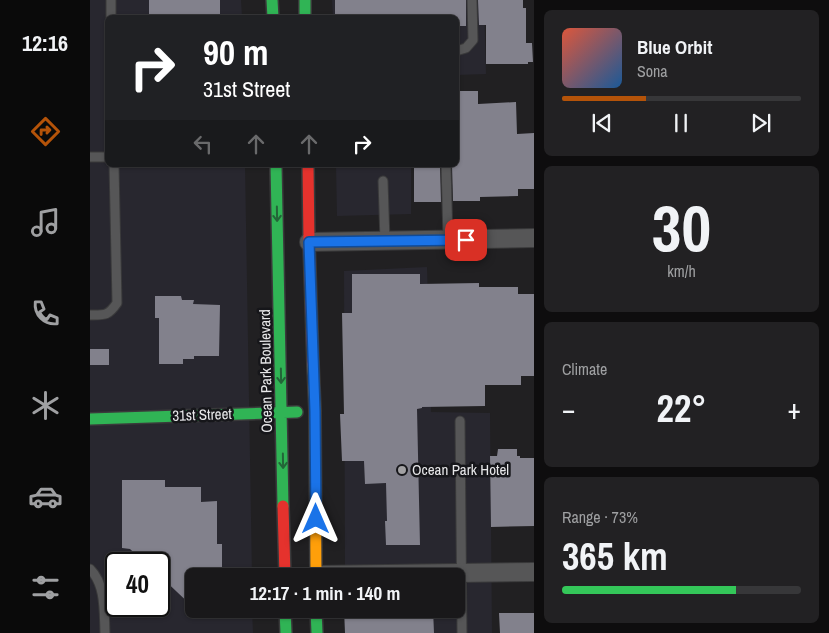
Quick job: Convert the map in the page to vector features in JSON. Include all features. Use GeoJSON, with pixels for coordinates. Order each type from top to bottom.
{"type":"FeatureCollection","features":[{"type":"Feature","properties":{"kind":"street"},"geometry":{"type":"LineString","coordinates":[[272,0],[273,15]]}},
{"type":"Feature","properties":{"kind":"street"},"geometry":{"type":"LineString","coordinates":[[305,0],[305,15]]}},
{"type":"Feature","properties":{"kind":"street","name":"Ocean Park Boulevard"},"geometry":{"type":"LineString","coordinates":[[276,167],[284,568]]}},
{"type":"Feature","properties":{"kind":"street"},"geometry":{"type":"LineString","coordinates":[[308,167],[315,411],[316,568]]}},
{"type":"Feature","properties":{"kind":"street"},"geometry":{"type":"LineString","coordinates":[[309,242],[534,238]]}},
{"type":"Feature","properties":{"kind":"street","name":"31st Street"},"geometry":{"type":"LineString","coordinates":[[90,419],[315,411]]}},
{"type":"Feature","properties":{"kind":"street"},"geometry":{"type":"LineString","coordinates":[[465,573],[534,572]]}},
{"type":"Feature","properties":{"kind":"street"},"geometry":{"type":"LineString","coordinates":[[285,618],[286,633]]}},
{"type":"Feature","properties":{"kind":"street"},"geometry":{"type":"LineString","coordinates":[[316,618],[317,633]]}},
{"type":"Feature","properties":{"kind":"lane"},"geometry":{"type":"LineString","coordinates":[[111,0],[111,15]]}},
{"type":"Feature","properties":{"kind":"lane"},"geometry":{"type":"LineString","coordinates":[[459,50],[466,48],[472,40],[472,0]]}},
{"type":"Feature","properties":{"kind":"lane"},"geometry":{"type":"LineString","coordinates":[[90,157],[105,157]]}},
{"type":"Feature","properties":{"kind":"lane"},"geometry":{"type":"LineString","coordinates":[[90,314],[105,315],[111,312],[117,303],[114,167]]}},
{"type":"Feature","properties":{"kind":"lane"},"geometry":{"type":"LineString","coordinates":[[446,167],[448,240]]}},
{"type":"Feature","properties":{"kind":"lane"},"geometry":{"type":"LineString","coordinates":[[382,182],[385,241]]}},
{"type":"Feature","properties":{"kind":"lane"},"geometry":{"type":"LineString","coordinates":[[460,421],[462,568]]}},
{"type":"Feature","properties":{"kind":"lane"},"geometry":{"type":"LineString","coordinates":[[90,569],[95,575],[102,594],[105,633]]}},
{"type":"Feature","properties":{"kind":"lane"},"geometry":{"type":"LineString","coordinates":[[462,618],[462,633]]}},
{"type":"Feature","properties":{"kind":"shaded area"},"geometry":{"type":"Polygon","coordinates":[[[90,0],[241,0],[242,15],[105,15],[105,167],[245,167],[252,568],[185,568],[185,618],[252,618],[253,633],[90,633],[90,0]]]}},
{"type":"Feature","properties":{"kind":"shaded area"},"geometry":{"type":"Polygon","coordinates":[[[332,0],[484,0],[486,74],[459,75],[459,15],[333,15],[332,0]]]}},
{"type":"Feature","properties":{"kind":"shaded area"},"geometry":{"type":"Polygon","coordinates":[[[336,167],[411,167],[411,214],[337,216],[336,167]]]}},
{"type":"Feature","properties":{"kind":"shaded area"},"geometry":{"type":"Polygon","coordinates":[[[427,267],[431,412],[490,413],[492,633],[346,633],[346,618],[465,618],[465,568],[345,568],[344,271],[427,267]]]}},
{"type":"Feature","properties":{"kind":"building"},"geometry":{"type":"Polygon","coordinates":[[[149,0],[220,0],[220,15],[149,15],[149,0]]]}},
{"type":"Feature","properties":{"kind":"building"},"geometry":{"type":"Polygon","coordinates":[[[335,0],[466,0],[466,26],[459,26],[459,15],[335,15],[335,0]]]}},
{"type":"Feature","properties":{"kind":"building"},"geometry":{"type":"Polygon","coordinates":[[[478,0],[523,0],[523,8],[526,8],[526,43],[532,43],[533,62],[528,62],[528,64],[486,64],[486,25],[479,25],[478,0]]]}},
{"type":"Feature","properties":{"kind":"building"},"geometry":{"type":"Polygon","coordinates":[[[459,91],[478,91],[478,104],[516,102],[517,134],[534,133],[534,189],[518,189],[518,196],[480,197],[480,201],[453,201],[452,167],[459,167],[459,91]]]}},
{"type":"Feature","properties":{"kind":"building"},"geometry":{"type":"Polygon","coordinates":[[[414,167],[440,167],[441,202],[414,202],[414,167]]]}},
{"type":"Feature","properties":{"kind":"building"},"geometry":{"type":"Polygon","coordinates":[[[352,274],[420,274],[420,284],[479,283],[479,287],[518,287],[518,294],[534,294],[534,376],[521,376],[521,385],[485,385],[485,406],[422,407],[417,409],[420,545],[386,545],[386,483],[365,484],[364,461],[342,461],[340,414],[344,414],[342,313],[352,313],[352,274]]]}},
{"type":"Feature","properties":{"kind":"building"},"geometry":{"type":"Polygon","coordinates":[[[155,296],[181,296],[182,300],[194,300],[193,304],[220,305],[219,356],[194,356],[194,359],[183,359],[183,364],[159,364],[159,318],[155,318],[155,296]]]}},
{"type":"Feature","properties":{"kind":"building"},"geometry":{"type":"Polygon","coordinates":[[[90,349],[109,349],[109,365],[90,365],[90,349]]]}},
{"type":"Feature","properties":{"kind":"building"},"geometry":{"type":"Polygon","coordinates":[[[498,449],[517,449],[517,456],[520,456],[520,458],[534,458],[534,526],[491,527],[490,456],[497,456],[498,449]]]}},
{"type":"Feature","properties":{"kind":"building"},"geometry":{"type":"Polygon","coordinates":[[[122,480],[165,480],[165,487],[201,487],[201,502],[217,501],[217,544],[222,544],[222,568],[185,568],[185,600],[170,585],[170,552],[133,552],[130,549],[122,548],[122,480]]]}},
{"type":"Feature","properties":{"kind":"building"},"geometry":{"type":"Polygon","coordinates":[[[499,613],[534,613],[534,633],[500,633],[499,613]]]}},
{"type":"Feature","properties":{"kind":"building"},"geometry":{"type":"Polygon","coordinates":[[[344,618],[433,618],[434,633],[345,633],[344,618]]]}},
{"type":"Feature","properties":{"kind":"traffic: fast"},"geometry":{"type":"LineString","coordinates":[[272,0],[273,15]]}},
{"type":"Feature","properties":{"kind":"traffic: fast"},"geometry":{"type":"LineString","coordinates":[[305,0],[305,15]]}},
{"type":"Feature","properties":{"kind":"traffic: fast"},"geometry":{"type":"LineString","coordinates":[[276,167],[283,506]]}},
{"type":"Feature","properties":{"kind":"traffic: fast"},"geometry":{"type":"LineString","coordinates":[[90,419],[297,412]]}},
{"type":"Feature","properties":{"kind":"traffic: fast"},"geometry":{"type":"LineString","coordinates":[[285,618],[286,633]]}},
{"type":"Feature","properties":{"kind":"traffic: fast"},"geometry":{"type":"LineString","coordinates":[[316,618],[317,633]]}},
{"type":"Feature","properties":{"kind":"traffic: slow"},"geometry":{"type":"LineString","coordinates":[[313,364],[316,568]]}},
{"type":"Feature","properties":{"kind":"traffic: jam"},"geometry":{"type":"LineString","coordinates":[[308,167],[313,364]]}},
{"type":"Feature","properties":{"kind":"traffic: jam"},"geometry":{"type":"LineString","coordinates":[[283,506],[285,568]]}},
{"type":"Feature","properties":{"kind":"place","name":"Ocean Park Hotel"},"geometry":{"type":"Point","coordinates":[402,470]}},
{"type":"Feature","properties":{"kind":"route"},"geometry":{"type":"LineString","coordinates":[[316,519],[315,411],[309,242],[466,240]]}}]}
